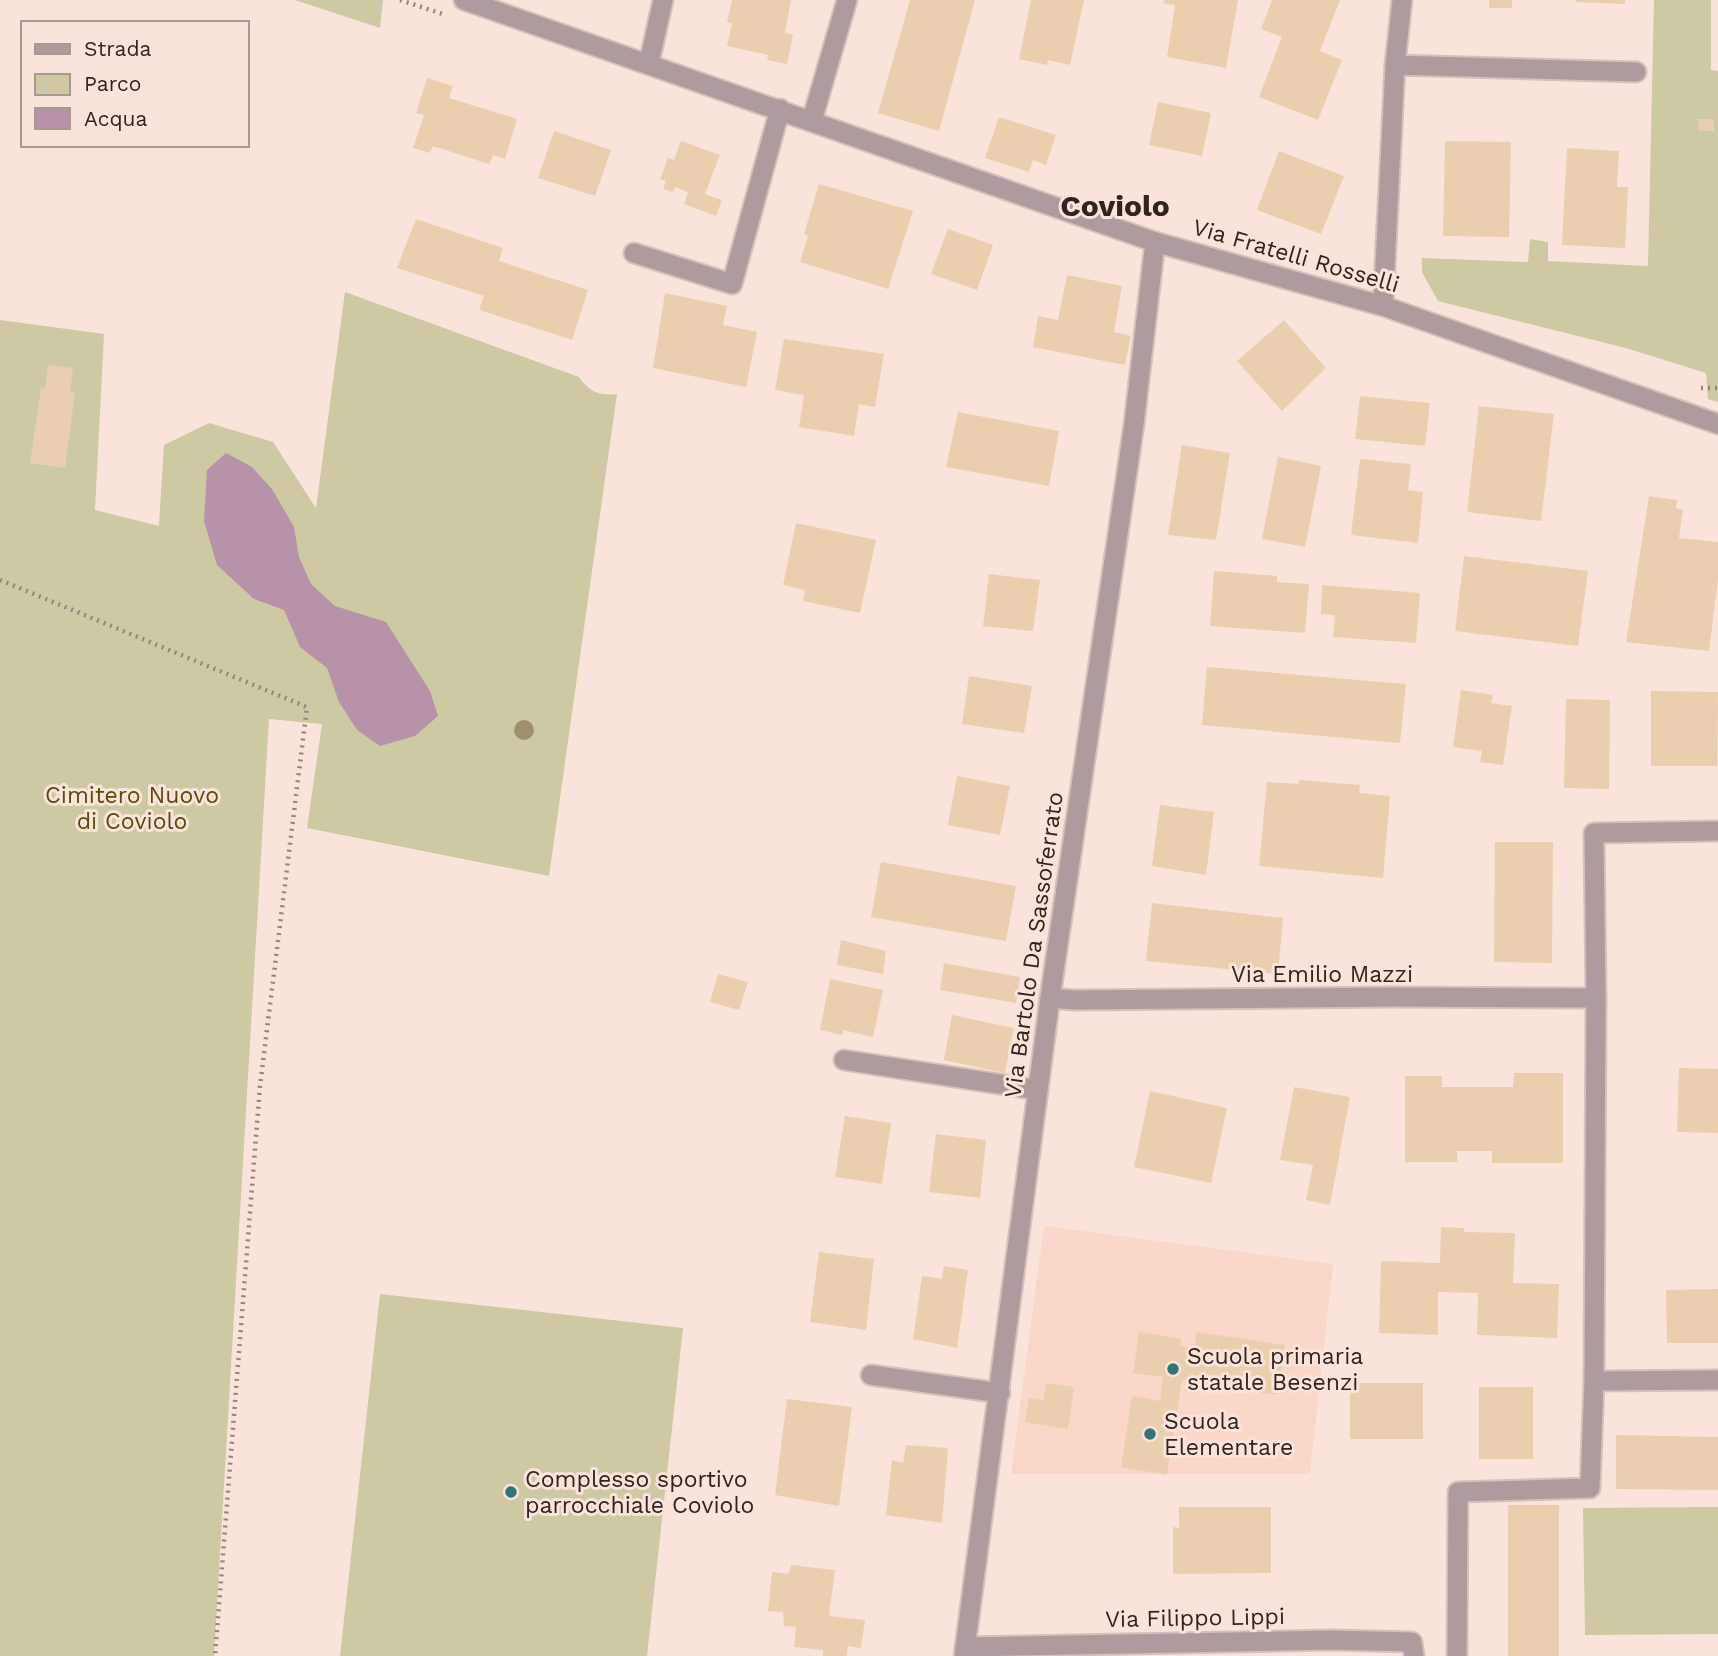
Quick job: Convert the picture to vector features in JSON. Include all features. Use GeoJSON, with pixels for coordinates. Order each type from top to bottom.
{"type":"FeatureCollection","features":[{"type":"Feature","properties":{"kind":"street","name":"Via Fratelli Rosselli"},"geometry":{"type":"LineString","coordinates":[[464,0],[1155,242],[1383,306],[1718,424]]}},
{"type":"Feature","properties":{"kind":"street"},"geometry":{"type":"LineString","coordinates":[[649,63],[663,0]]}},
{"type":"Feature","properties":{"kind":"street"},"geometry":{"type":"LineString","coordinates":[[812,120],[848,0]]}},
{"type":"Feature","properties":{"kind":"street"},"geometry":{"type":"LineString","coordinates":[[1383,306],[1395,65],[1402,0]]}},
{"type":"Feature","properties":{"kind":"street"},"geometry":{"type":"LineString","coordinates":[[1395,65],[1636,72]]}},
{"type":"Feature","properties":{"kind":"street"},"geometry":{"type":"LineString","coordinates":[[634,253],[732,284],[780,109]]}},
{"type":"Feature","properties":{"kind":"street","name":"Via Bartolo Da Sassoferrato"},"geometry":{"type":"LineString","coordinates":[[964,1652],[1050,998],[1134,424],[1155,242]]}},
{"type":"Feature","properties":{"kind":"street"},"geometry":{"type":"LineString","coordinates":[[1457,1656],[1458,1492],[1590,1488],[1594,1381],[1594,833],[1718,831]]}},
{"type":"Feature","properties":{"kind":"street","name":"Via Emilio Mazzi"},"geometry":{"type":"LineString","coordinates":[[1050,998],[1595,998]]}},
{"type":"Feature","properties":{"kind":"street"},"geometry":{"type":"LineString","coordinates":[[844,1060],[1038,1090]]}},
{"type":"Feature","properties":{"kind":"street"},"geometry":{"type":"LineString","coordinates":[[871,1375],[1000,1393]]}},
{"type":"Feature","properties":{"kind":"street"},"geometry":{"type":"LineString","coordinates":[[1594,1381],[1718,1380]]}},
{"type":"Feature","properties":{"kind":"street","name":"Via Filippo Lippi"},"geometry":{"type":"LineString","coordinates":[[964,1652],[1332,1640],[1412,1642],[1414,1656]]}},
{"type":"Feature","properties":{"kind":"path"},"geometry":{"type":"LineString","coordinates":[[0,580],[307,707],[260,1086],[215,1656]]}},
{"type":"Feature","properties":{"kind":"shaded area","name":"Scuola primaria statale Besenzi"},"geometry":{"type":"Polygon","coordinates":[[[1044,1226],[1333,1264],[1310,1474],[1011,1474],[1044,1226]]]}},
{"type":"Feature","properties":{"kind":"green space"},"geometry":{"type":"Polygon","coordinates":[[[295,0],[383,0],[380,28],[295,0]]]}},
{"type":"Feature","properties":{"kind":"green space"},"geometry":{"type":"Polygon","coordinates":[[[1654,0],[1711,0],[1711,70],[1718,71],[1718,402],[1708,399],[1706,373],[1626,348],[1438,301],[1422,272],[1422,258],[1528,262],[1530,239],[1548,242],[1548,261],[1648,266],[1654,0]]]}},
{"type":"Feature","properties":{"kind":"green space","name":"Cimitero Nuovo di Coviolo"},"geometry":{"type":"Polygon","coordinates":[[[345,292],[579,377],[595,392],[617,394],[549,876],[307,828],[322,724],[269,719],[214,1656],[0,1656],[0,320],[104,334],[95,510],[159,526],[164,445],[209,423],[273,442],[316,508],[345,292]]]}},
{"type":"Feature","properties":{"kind":"green space","name":"Complesso sportivo parrocchiale Coviolo"},"geometry":{"type":"Polygon","coordinates":[[[380,1294],[683,1328],[647,1656],[340,1656],[380,1294]]]}},
{"type":"Feature","properties":{"kind":"green space"},"geometry":{"type":"Polygon","coordinates":[[[1718,1507],[1718,1634],[1585,1635],[1583,1508],[1718,1507]]]}},
{"type":"Feature","properties":{"kind":"water"},"geometry":{"type":"Polygon","coordinates":[[[226,453],[252,467],[272,489],[294,527],[299,557],[311,584],[335,606],[386,622],[430,691],[438,716],[415,736],[380,746],[357,730],[339,702],[327,668],[300,647],[284,610],[254,599],[217,565],[204,521],[207,470],[226,453]]]}},
{"type":"Feature","properties":{"kind":"building"},"geometry":{"type":"Polygon","coordinates":[[[732,0],[791,0],[785,33],[793,35],[787,64],[767,60],[768,55],[727,46],[732,23],[727,22],[732,0]]]}},
{"type":"Feature","properties":{"kind":"building"},"geometry":{"type":"Polygon","coordinates":[[[910,0],[975,0],[939,131],[878,113],[910,0]]]}},
{"type":"Feature","properties":{"kind":"building"},"geometry":{"type":"Polygon","coordinates":[[[1031,0],[1084,0],[1070,65],[1048,60],[1047,65],[1019,59],[1031,0]]]}},
{"type":"Feature","properties":{"kind":"building"},"geometry":{"type":"Polygon","coordinates":[[[1164,0],[1238,0],[1226,68],[1167,57],[1175,5],[1163,3],[1164,0]]]}},
{"type":"Feature","properties":{"kind":"building"},"geometry":{"type":"Polygon","coordinates":[[[1272,0],[1340,0],[1320,51],[1342,60],[1318,120],[1259,97],[1282,37],[1261,29],[1272,0]]]}},
{"type":"Feature","properties":{"kind":"building"},"geometry":{"type":"Polygon","coordinates":[[[1489,0],[1512,0],[1512,8],[1489,8],[1489,0]]]}},
{"type":"Feature","properties":{"kind":"building"},"geometry":{"type":"Polygon","coordinates":[[[1625,0],[1625,4],[1576,2],[1625,0]]]}},
{"type":"Feature","properties":{"kind":"building"},"geometry":{"type":"Polygon","coordinates":[[[427,78],[453,86],[449,98],[517,119],[505,159],[493,155],[489,164],[433,146],[430,153],[413,148],[424,115],[416,113],[427,78]]]}},
{"type":"Feature","properties":{"kind":"building"},"geometry":{"type":"Polygon","coordinates":[[[1158,102],[1211,113],[1202,156],[1149,145],[1158,102]]]}},
{"type":"Feature","properties":{"kind":"building"},"geometry":{"type":"Polygon","coordinates":[[[999,117],[1056,135],[1046,165],[1033,160],[1029,172],[985,158],[999,117]]]}},
{"type":"Feature","properties":{"kind":"building"},"geometry":{"type":"Polygon","coordinates":[[[1698,119],[1714,119],[1714,131],[1699,131],[1698,119]]]}},
{"type":"Feature","properties":{"kind":"building"},"geometry":{"type":"Polygon","coordinates":[[[554,131],[611,150],[595,196],[538,178],[554,131]]]}},
{"type":"Feature","properties":{"kind":"building"},"geometry":{"type":"Polygon","coordinates":[[[681,141],[720,155],[705,194],[722,200],[716,216],[684,204],[688,192],[675,187],[673,192],[663,189],[666,181],[660,179],[668,158],[674,160],[681,141]]]}},
{"type":"Feature","properties":{"kind":"building"},"geometry":{"type":"Polygon","coordinates":[[[1445,141],[1511,142],[1509,237],[1443,236],[1445,141]]]}},
{"type":"Feature","properties":{"kind":"building"},"geometry":{"type":"Polygon","coordinates":[[[1567,148],[1619,151],[1617,187],[1628,187],[1625,248],[1562,245],[1567,148]]]}},
{"type":"Feature","properties":{"kind":"building"},"geometry":{"type":"Polygon","coordinates":[[[1279,151],[1344,176],[1321,234],[1257,210],[1279,151]]]}},
{"type":"Feature","properties":{"kind":"building"},"geometry":{"type":"Polygon","coordinates":[[[819,184],[913,211],[888,289],[800,262],[808,236],[804,234],[819,184]]]}},
{"type":"Feature","properties":{"kind":"building"},"geometry":{"type":"Polygon","coordinates":[[[416,219],[503,248],[499,261],[588,290],[572,340],[479,310],[484,296],[397,268],[416,219]]]}},
{"type":"Feature","properties":{"kind":"building"},"geometry":{"type":"Polygon","coordinates":[[[948,229],[993,245],[977,290],[931,274],[948,229]]]}},
{"type":"Feature","properties":{"kind":"building"},"geometry":{"type":"Polygon","coordinates":[[[1067,275],[1122,286],[1114,332],[1131,336],[1125,365],[1033,347],[1038,316],[1058,320],[1067,275]]]}},
{"type":"Feature","properties":{"kind":"building"},"geometry":{"type":"Polygon","coordinates":[[[665,293],[727,306],[723,325],[757,332],[746,387],[653,368],[665,293]]]}},
{"type":"Feature","properties":{"kind":"building"},"geometry":{"type":"Polygon","coordinates":[[[1284,320],[1326,368],[1282,411],[1237,361],[1284,320]]]}},
{"type":"Feature","properties":{"kind":"building"},"geometry":{"type":"Polygon","coordinates":[[[784,339],[884,354],[875,407],[859,404],[854,436],[799,427],[804,395],[775,390],[784,339]]]}},
{"type":"Feature","properties":{"kind":"building"},"geometry":{"type":"Polygon","coordinates":[[[48,365],[73,368],[70,392],[75,393],[65,468],[30,463],[41,388],[45,389],[48,365]]]}},
{"type":"Feature","properties":{"kind":"building"},"geometry":{"type":"Polygon","coordinates":[[[1360,396],[1430,403],[1425,446],[1355,439],[1360,396]]]}},
{"type":"Feature","properties":{"kind":"building"},"geometry":{"type":"Polygon","coordinates":[[[1479,406],[1554,414],[1541,521],[1467,512],[1479,406]]]}},
{"type":"Feature","properties":{"kind":"building"},"geometry":{"type":"Polygon","coordinates":[[[958,412],[1059,431],[1049,486],[946,467],[958,412]]]}},
{"type":"Feature","properties":{"kind":"building"},"geometry":{"type":"Polygon","coordinates":[[[1182,445],[1230,453],[1216,540],[1168,535],[1182,445]]]}},
{"type":"Feature","properties":{"kind":"building"},"geometry":{"type":"Polygon","coordinates":[[[1278,457],[1321,466],[1305,547],[1262,539],[1278,457]]]}},
{"type":"Feature","properties":{"kind":"building"},"geometry":{"type":"Polygon","coordinates":[[[1360,459],[1411,464],[1408,490],[1423,492],[1418,543],[1351,535],[1360,459]]]}},
{"type":"Feature","properties":{"kind":"building"},"geometry":{"type":"Polygon","coordinates":[[[1649,496],[1677,500],[1676,508],[1683,510],[1679,538],[1718,542],[1718,580],[1709,651],[1626,642],[1649,496]]]}},
{"type":"Feature","properties":{"kind":"building"},"geometry":{"type":"Polygon","coordinates":[[[796,523],[876,540],[860,613],[803,601],[805,590],[783,585],[796,523]]]}},
{"type":"Feature","properties":{"kind":"building"},"geometry":{"type":"Polygon","coordinates":[[[1464,556],[1588,571],[1578,646],[1455,631],[1464,556]]]}},
{"type":"Feature","properties":{"kind":"building"},"geometry":{"type":"Polygon","coordinates":[[[1214,571],[1277,576],[1277,582],[1309,584],[1305,633],[1210,626],[1214,571]]]}},
{"type":"Feature","properties":{"kind":"building"},"geometry":{"type":"Polygon","coordinates":[[[989,574],[1040,580],[1033,631],[983,626],[989,574]]]}},
{"type":"Feature","properties":{"kind":"building"},"geometry":{"type":"Polygon","coordinates":[[[1322,585],[1420,593],[1416,643],[1333,637],[1335,615],[1321,614],[1322,585]]]}},
{"type":"Feature","properties":{"kind":"building"},"geometry":{"type":"Polygon","coordinates":[[[1207,667],[1406,684],[1400,743],[1202,725],[1207,667]]]}},
{"type":"Feature","properties":{"kind":"building"},"geometry":{"type":"Polygon","coordinates":[[[969,676],[1032,686],[1024,733],[962,724],[969,676]]]}},
{"type":"Feature","properties":{"kind":"building"},"geometry":{"type":"Polygon","coordinates":[[[1461,690],[1493,695],[1491,703],[1512,706],[1503,765],[1480,762],[1482,751],[1453,747],[1461,690]]]}},
{"type":"Feature","properties":{"kind":"building"},"geometry":{"type":"Polygon","coordinates":[[[1651,691],[1718,692],[1717,766],[1651,766],[1651,691]]]}},
{"type":"Feature","properties":{"kind":"building"},"geometry":{"type":"Polygon","coordinates":[[[1566,699],[1610,700],[1609,789],[1564,788],[1566,699]]]}},
{"type":"Feature","properties":{"kind":"building"},"geometry":{"type":"Polygon","coordinates":[[[957,776],[1010,786],[1000,835],[948,825],[957,776]]]}},
{"type":"Feature","properties":{"kind":"building"},"geometry":{"type":"Polygon","coordinates":[[[1299,780],[1360,785],[1359,793],[1390,796],[1383,878],[1259,866],[1267,782],[1299,784],[1299,780]]]}},
{"type":"Feature","properties":{"kind":"building"},"geometry":{"type":"Polygon","coordinates":[[[1160,805],[1214,812],[1206,875],[1152,866],[1160,805]]]}},
{"type":"Feature","properties":{"kind":"building"},"geometry":{"type":"Polygon","coordinates":[[[1495,842],[1553,842],[1552,963],[1494,962],[1495,842]]]}},
{"type":"Feature","properties":{"kind":"building"},"geometry":{"type":"Polygon","coordinates":[[[881,862],[1016,886],[1006,941],[871,917],[881,862]]]}},
{"type":"Feature","properties":{"kind":"building"},"geometry":{"type":"Polygon","coordinates":[[[1152,903],[1283,918],[1278,974],[1146,961],[1152,903]]]}},
{"type":"Feature","properties":{"kind":"building"},"geometry":{"type":"Polygon","coordinates":[[[841,940],[886,951],[883,974],[837,965],[841,940]]]}},
{"type":"Feature","properties":{"kind":"building"},"geometry":{"type":"Polygon","coordinates":[[[944,963],[1020,977],[1016,1003],[940,990],[944,963]]]}},
{"type":"Feature","properties":{"kind":"building"},"geometry":{"type":"Polygon","coordinates":[[[718,974],[748,982],[739,1010],[710,1002],[718,974]]]}},
{"type":"Feature","properties":{"kind":"building"},"geometry":{"type":"Polygon","coordinates":[[[830,979],[883,990],[873,1037],[843,1030],[842,1035],[820,1030],[830,979]]]}},
{"type":"Feature","properties":{"kind":"building"},"geometry":{"type":"Polygon","coordinates":[[[952,1015],[1014,1028],[1005,1073],[944,1060],[952,1015]]]}},
{"type":"Feature","properties":{"kind":"building"},"geometry":{"type":"Polygon","coordinates":[[[1679,1068],[1718,1069],[1718,1133],[1677,1132],[1679,1068]]]}},
{"type":"Feature","properties":{"kind":"building"},"geometry":{"type":"Polygon","coordinates":[[[1514,1073],[1563,1073],[1563,1163],[1492,1163],[1492,1151],[1457,1151],[1457,1162],[1405,1162],[1405,1076],[1442,1076],[1442,1087],[1513,1087],[1514,1073]]]}},
{"type":"Feature","properties":{"kind":"building"},"geometry":{"type":"Polygon","coordinates":[[[1294,1087],[1350,1097],[1330,1205],[1306,1200],[1313,1165],[1280,1160],[1294,1087]]]}},
{"type":"Feature","properties":{"kind":"building"},"geometry":{"type":"Polygon","coordinates":[[[1150,1091],[1227,1108],[1211,1183],[1134,1167],[1150,1091]]]}},
{"type":"Feature","properties":{"kind":"building"},"geometry":{"type":"Polygon","coordinates":[[[845,1116],[891,1123],[882,1184],[835,1177],[845,1116]]]}},
{"type":"Feature","properties":{"kind":"building"},"geometry":{"type":"Polygon","coordinates":[[[936,1134],[986,1140],[980,1198],[929,1192],[936,1134]]]}},
{"type":"Feature","properties":{"kind":"building"},"geometry":{"type":"Polygon","coordinates":[[[1441,1227],[1464,1228],[1464,1232],[1515,1233],[1513,1283],[1559,1284],[1557,1338],[1477,1335],[1478,1293],[1438,1292],[1438,1335],[1379,1333],[1381,1261],[1440,1263],[1441,1227]]]}},
{"type":"Feature","properties":{"kind":"building"},"geometry":{"type":"Polygon","coordinates":[[[819,1252],[874,1259],[866,1330],[810,1322],[819,1252]]]}},
{"type":"Feature","properties":{"kind":"building"},"geometry":{"type":"Polygon","coordinates":[[[944,1266],[968,1270],[957,1348],[913,1339],[922,1276],[942,1279],[944,1266]]]}},
{"type":"Feature","properties":{"kind":"building"},"geometry":{"type":"Polygon","coordinates":[[[1718,1289],[1718,1343],[1667,1343],[1666,1290],[1718,1289]]]}},
{"type":"Feature","properties":{"kind":"building","name":"Scuola Elementare"},"geometry":{"type":"Polygon","coordinates":[[[1139,1332],[1181,1339],[1180,1346],[1194,1348],[1197,1332],[1285,1345],[1277,1395],[1182,1380],[1167,1475],[1121,1467],[1132,1396],[1160,1401],[1163,1377],[1133,1373],[1139,1332]]]}},
{"type":"Feature","properties":{"kind":"building"},"geometry":{"type":"Polygon","coordinates":[[[1046,1383],[1074,1387],[1068,1429],[1025,1422],[1029,1398],[1043,1400],[1046,1383]]]}},
{"type":"Feature","properties":{"kind":"building"},"geometry":{"type":"Polygon","coordinates":[[[1350,1383],[1423,1383],[1423,1439],[1350,1439],[1350,1383]]]}},
{"type":"Feature","properties":{"kind":"building"},"geometry":{"type":"Polygon","coordinates":[[[1479,1387],[1533,1387],[1533,1459],[1479,1459],[1479,1387]]]}},
{"type":"Feature","properties":{"kind":"building"},"geometry":{"type":"Polygon","coordinates":[[[787,1399],[852,1407],[839,1506],[775,1495],[787,1399]]]}},
{"type":"Feature","properties":{"kind":"building"},"geometry":{"type":"Polygon","coordinates":[[[1616,1435],[1718,1437],[1718,1490],[1616,1489],[1616,1435]]]}},
{"type":"Feature","properties":{"kind":"building"},"geometry":{"type":"Polygon","coordinates":[[[906,1445],[948,1448],[942,1523],[886,1515],[892,1460],[903,1463],[906,1445]]]}},
{"type":"Feature","properties":{"kind":"building"},"geometry":{"type":"Polygon","coordinates":[[[1508,1505],[1559,1505],[1559,1656],[1508,1656],[1508,1505]]]}},
{"type":"Feature","properties":{"kind":"building"},"geometry":{"type":"Polygon","coordinates":[[[1179,1507],[1271,1507],[1271,1573],[1173,1574],[1173,1527],[1179,1528],[1179,1507]]]}},
{"type":"Feature","properties":{"kind":"building"},"geometry":{"type":"Polygon","coordinates":[[[791,1565],[835,1570],[829,1616],[865,1620],[861,1648],[848,1646],[847,1656],[823,1656],[823,1650],[794,1647],[796,1627],[784,1626],[783,1612],[768,1611],[772,1572],[789,1574],[791,1565]]]}},
{"type":"Feature","properties":{"kind":"place","name":"Scuola primaria statale Besenzi"},"geometry":{"type":"Point","coordinates":[1173,1369]}},
{"type":"Feature","properties":{"kind":"place","name":"Scuola Elementare"},"geometry":{"type":"Point","coordinates":[1150,1434]}},
{"type":"Feature","properties":{"kind":"place","name":"Complesso sportivo parrocchiale Coviolo"},"geometry":{"type":"Point","coordinates":[511,1492]}},
{"type":"Feature","properties":{"kind":"district","name":"Coviolo"},"geometry":{"type":"Point","coordinates":[1115,205]}}]}
